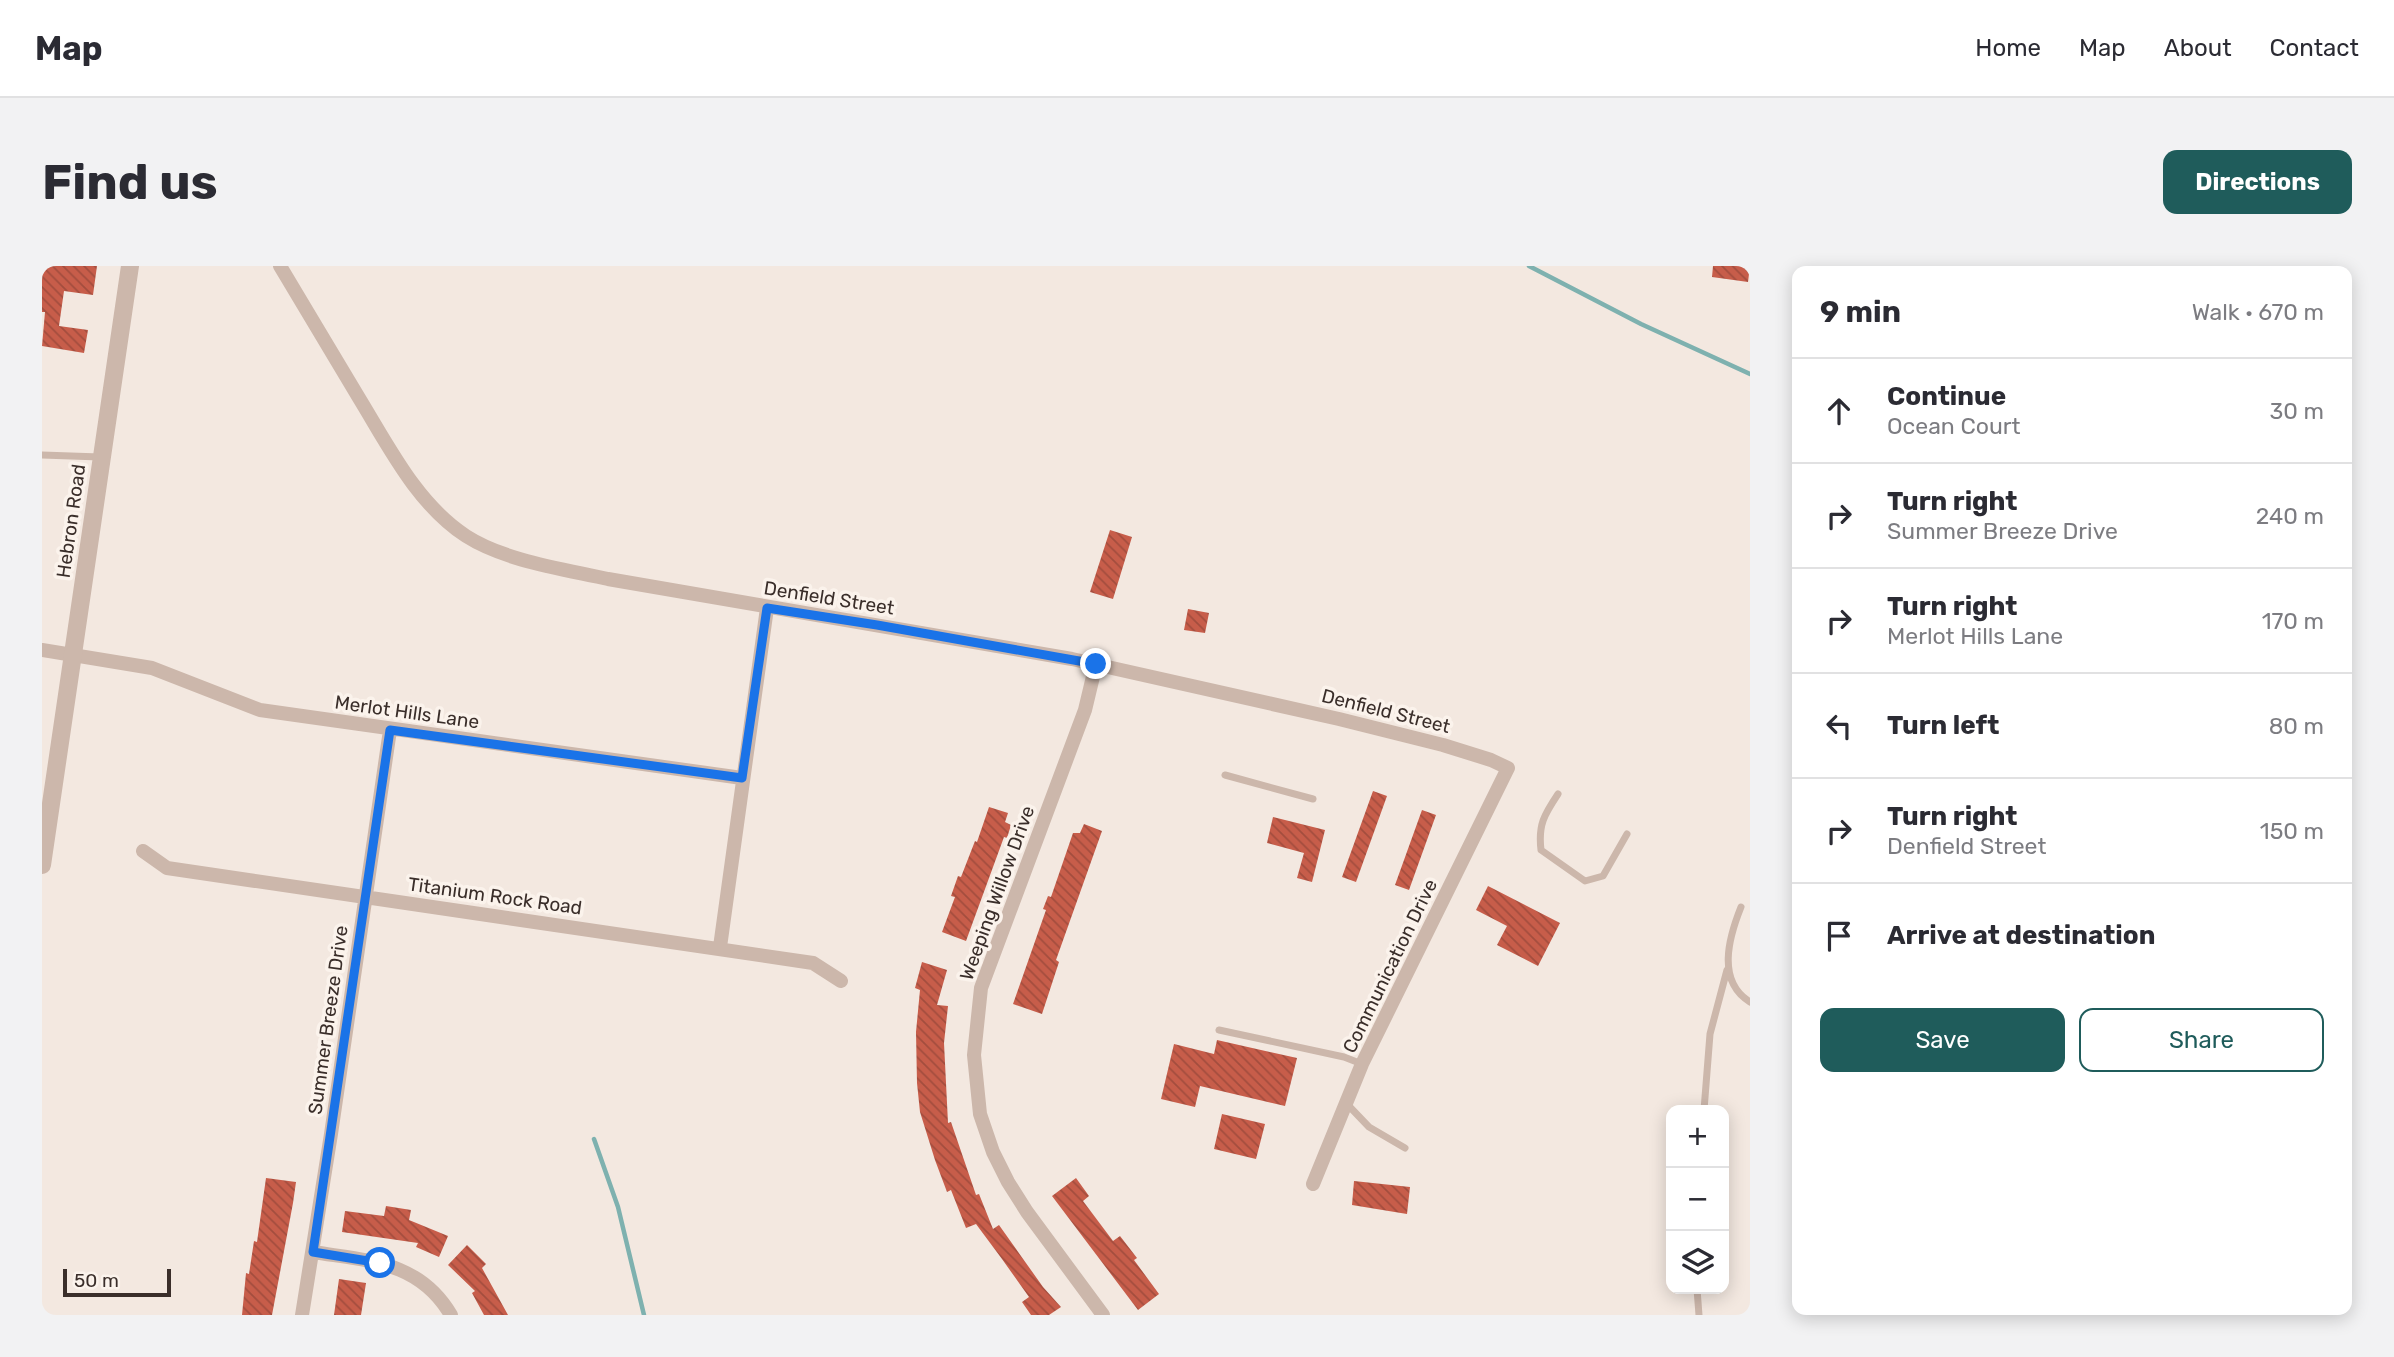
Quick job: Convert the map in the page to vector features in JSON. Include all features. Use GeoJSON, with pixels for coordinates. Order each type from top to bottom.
{"type":"FeatureCollection","features":[{"type":"Feature","properties":{"kind":"street","name":"Hebron Road"},"geometry":{"type":"LineString","coordinates":[[42,865],[130,266]]}},
{"type":"Feature","properties":{"kind":"street","name":"Denfield Street"},"geometry":{"type":"LineString","coordinates":[[280,266],[391,451],[430,505],[466,536],[495,550],[608,579],[1096,664],[1443,744],[1508,768]]}},
{"type":"Feature","properties":{"kind":"street"},"geometry":{"type":"LineString","coordinates":[[720,947],[767,608]]}},
{"type":"Feature","properties":{"kind":"street","name":"Merlot Hills Lane"},"geometry":{"type":"LineString","coordinates":[[42,650],[152,668],[260,710],[742,778]]}},
{"type":"Feature","properties":{"kind":"street","name":"Weeping Willow Drive"},"geometry":{"type":"LineString","coordinates":[[1096,664],[1085,710],[981,988],[974,1055],[980,1114],[993,1152],[1027,1212],[1097,1313]]}},
{"type":"Feature","properties":{"kind":"street","name":"Summer Breeze Drive"},"geometry":{"type":"LineString","coordinates":[[302,1315],[390,730]]}},
{"type":"Feature","properties":{"kind":"street","name":"Communication Drive"},"geometry":{"type":"LineString","coordinates":[[1313,1184],[1362,1064],[1508,768]]}},
{"type":"Feature","properties":{"kind":"street","name":"Titanium Rock Road"},"geometry":{"type":"LineString","coordinates":[[143,851],[167,868],[813,962],[841,981]]}},
{"type":"Feature","properties":{"kind":"street"},"geometry":{"type":"LineString","coordinates":[[313,1252],[380,1263],[406,1272],[435,1292],[451,1315]]}},
{"type":"Feature","properties":{"kind":"lane"},"geometry":{"type":"LineString","coordinates":[[42,456],[101,457]]}},
{"type":"Feature","properties":{"kind":"lane"},"geometry":{"type":"LineString","coordinates":[[1225,775],[1313,799]]}},
{"type":"Feature","properties":{"kind":"lane"},"geometry":{"type":"LineString","coordinates":[[1558,794],[1548,809],[1539,832],[1541,850],[1585,881],[1603,876],[1627,834]]}},
{"type":"Feature","properties":{"kind":"lane"},"geometry":{"type":"LineString","coordinates":[[1704,1105],[1710,1034],[1727,970],[1731,932],[1741,907]]}},
{"type":"Feature","properties":{"kind":"lane"},"geometry":{"type":"LineString","coordinates":[[1727,970],[1742,997],[1750,1002]]}},
{"type":"Feature","properties":{"kind":"lane"},"geometry":{"type":"LineString","coordinates":[[1219,1030],[1344,1057],[1362,1064]]}},
{"type":"Feature","properties":{"kind":"lane"},"geometry":{"type":"LineString","coordinates":[[1346,1104],[1369,1126],[1405,1148]]}},
{"type":"Feature","properties":{"kind":"lane"},"geometry":{"type":"LineString","coordinates":[[1697,1294],[1699,1315]]}},
{"type":"Feature","properties":{"kind":"building"},"geometry":{"type":"Polygon","coordinates":[[[42,266],[97,266],[93,295],[64,291],[59,326],[88,330],[84,353],[42,346],[45,312],[42,312],[42,266]]]}},
{"type":"Feature","properties":{"kind":"building"},"geometry":{"type":"Polygon","coordinates":[[[1713,266],[1750,266],[1748,282],[1712,277],[1713,266]]]}},
{"type":"Feature","properties":{"kind":"building"},"geometry":{"type":"Polygon","coordinates":[[[1110,530],[1132,537],[1113,599],[1090,592],[1110,530]]]}},
{"type":"Feature","properties":{"kind":"building"},"geometry":{"type":"Polygon","coordinates":[[[1188,609],[1209,613],[1205,633],[1184,630],[1188,609]]]}},
{"type":"Feature","properties":{"kind":"building"},"geometry":{"type":"Polygon","coordinates":[[[1373,791],[1387,796],[1356,882],[1342,877],[1373,791]]]}},
{"type":"Feature","properties":{"kind":"building"},"geometry":{"type":"Polygon","coordinates":[[[989,807],[1008,813],[1005,822],[1011,825],[1007,838],[1004,837],[966,941],[942,932],[955,897],[951,896],[958,876],[961,877],[975,841],[977,842],[989,807]]]}},
{"type":"Feature","properties":{"kind":"building"},"geometry":{"type":"Polygon","coordinates":[[[1422,810],[1436,815],[1409,890],[1395,885],[1422,810]]]}},
{"type":"Feature","properties":{"kind":"building"},"geometry":{"type":"Polygon","coordinates":[[[1273,817],[1325,830],[1312,882],[1297,878],[1304,853],[1267,843],[1273,817]]]}},
{"type":"Feature","properties":{"kind":"building"},"geometry":{"type":"Polygon","coordinates":[[[1084,824],[1102,831],[1056,960],[1059,962],[1042,1014],[1013,1004],[1046,910],[1043,909],[1048,896],[1051,897],[1073,833],[1080,833],[1084,824]]]}},
{"type":"Feature","properties":{"kind":"building"},"geometry":{"type":"Polygon","coordinates":[[[1488,886],[1560,923],[1538,966],[1497,945],[1507,926],[1476,910],[1488,886]]]}},
{"type":"Feature","properties":{"kind":"building"},"geometry":{"type":"Polygon","coordinates":[[[922,962],[947,970],[937,1005],[948,1006],[944,1043],[948,1123],[951,1122],[976,1195],[979,1194],[993,1229],[999,1225],[1043,1287],[1061,1307],[1049,1315],[1031,1315],[1022,1302],[1029,1297],[976,1224],[966,1228],[951,1190],[947,1192],[935,1160],[920,1112],[917,1083],[916,1032],[920,990],[915,988],[922,962]]]}},
{"type":"Feature","properties":{"kind":"building"},"geometry":{"type":"Polygon","coordinates":[[[1217,1040],[1297,1058],[1285,1106],[1200,1086],[1195,1107],[1161,1099],[1174,1044],[1214,1054],[1217,1040]]]}},
{"type":"Feature","properties":{"kind":"building"},"geometry":{"type":"Polygon","coordinates":[[[1222,1114],[1265,1124],[1256,1159],[1214,1149],[1222,1114]]]}},
{"type":"Feature","properties":{"kind":"building"},"geometry":{"type":"Polygon","coordinates":[[[266,1178],[296,1182],[293,1203],[272,1315],[242,1315],[246,1273],[249,1274],[254,1241],[257,1242],[266,1178]]]}},
{"type":"Feature","properties":{"kind":"building"},"geometry":{"type":"Polygon","coordinates":[[[1076,1178],[1089,1196],[1083,1201],[1113,1241],[1120,1236],[1159,1294],[1138,1310],[1052,1196],[1076,1178]]]}},
{"type":"Feature","properties":{"kind":"building"},"geometry":{"type":"Polygon","coordinates":[[[1354,1181],[1410,1187],[1407,1214],[1352,1205],[1354,1181]]]}},
{"type":"Feature","properties":{"kind":"building"},"geometry":{"type":"Polygon","coordinates":[[[386,1206],[411,1210],[409,1220],[448,1236],[439,1257],[416,1247],[418,1243],[342,1232],[345,1211],[384,1216],[386,1206]]]}},
{"type":"Feature","properties":{"kind":"building"},"geometry":{"type":"Polygon","coordinates":[[[467,1245],[486,1264],[482,1268],[508,1315],[484,1315],[472,1293],[475,1291],[448,1265],[467,1245]]]}},
{"type":"Feature","properties":{"kind":"building"},"geometry":{"type":"Polygon","coordinates":[[[339,1279],[366,1283],[361,1315],[334,1315],[339,1279]]]}},
{"type":"Feature","properties":{"kind":"waterway"},"geometry":{"type":"LineString","coordinates":[[1529,266],[1641,324],[1750,374]]}},
{"type":"Feature","properties":{"kind":"waterway"},"geometry":{"type":"LineString","coordinates":[[594,1139],[618,1207],[644,1315]]}},
{"type":"Feature","properties":{"kind":"route"},"geometry":{"type":"LineString","coordinates":[[380,1263],[313,1252],[390,730],[742,778],[767,608],[1096,664]]}}]}
